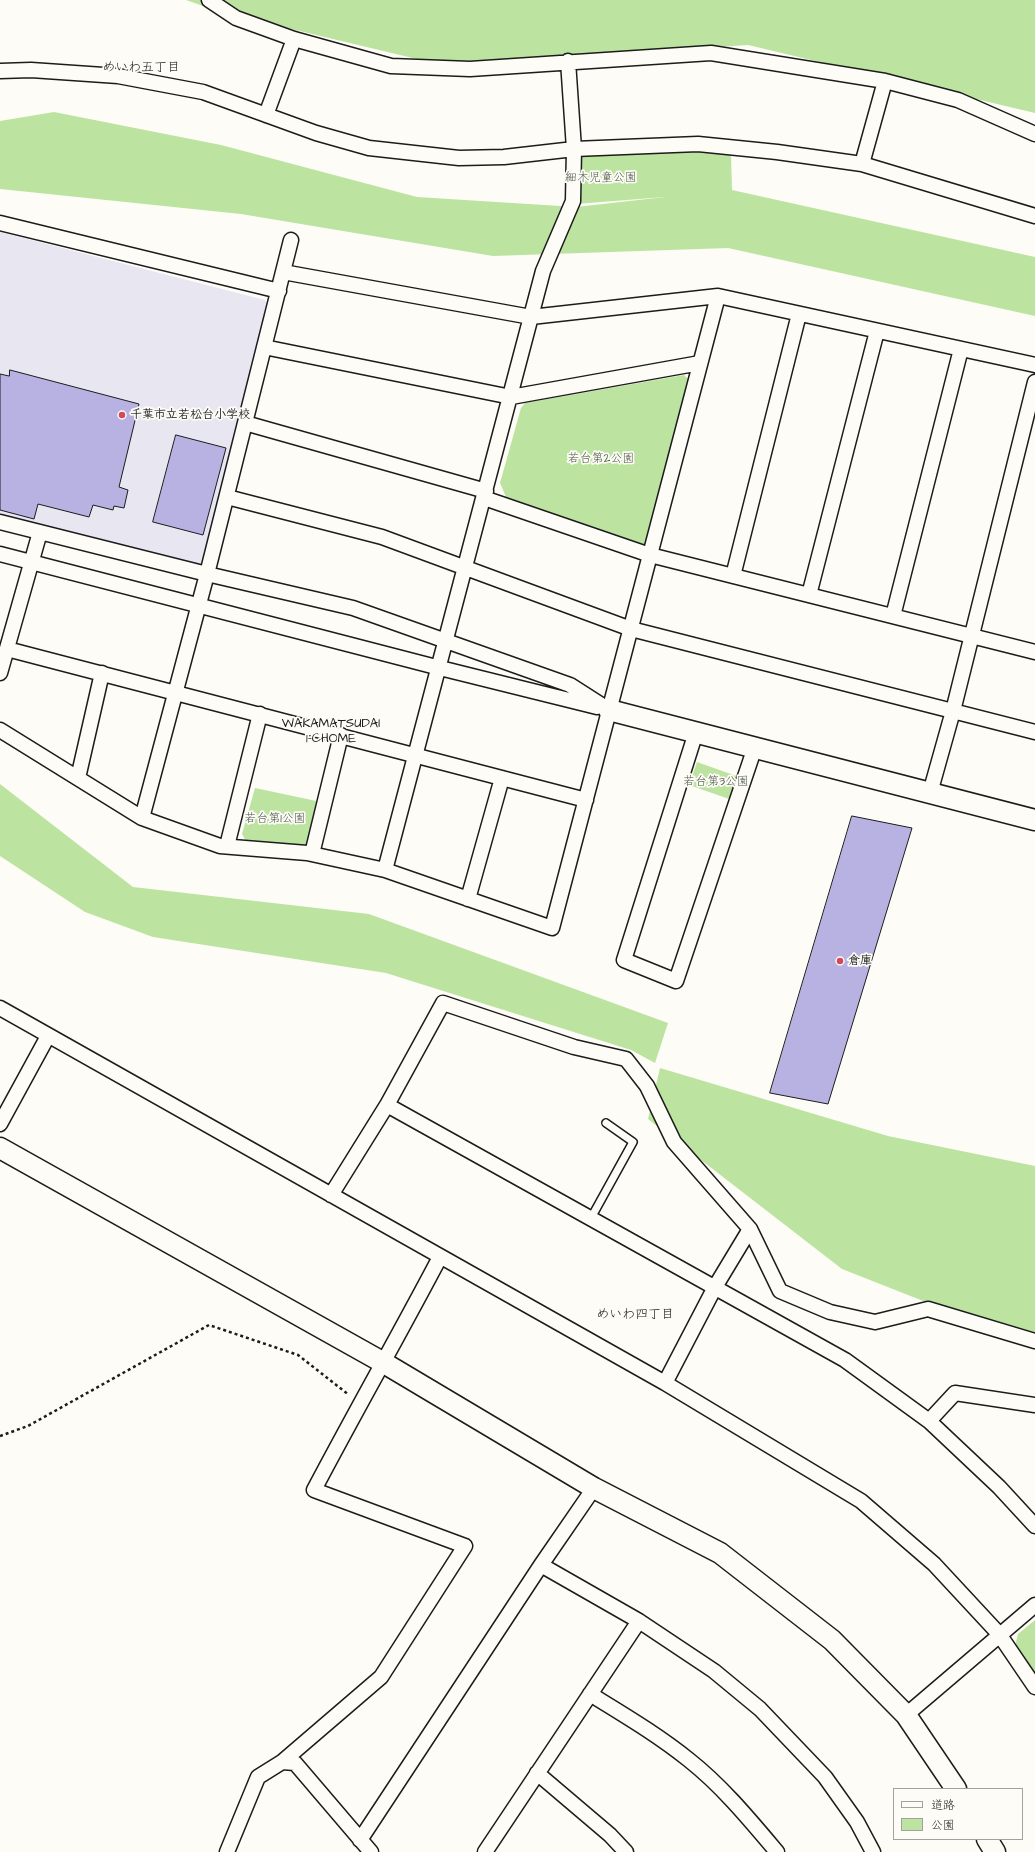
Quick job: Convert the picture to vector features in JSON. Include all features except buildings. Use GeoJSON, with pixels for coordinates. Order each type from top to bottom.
{"type":"FeatureCollection","features":[{"type":"Feature","properties":{"kind":"street"},"geometry":{"type":"LineString","coordinates":[[210,0],[236,18],[294,39],[391,66],[470,69],[568,61],[711,53],[884,81],[958,100],[1035,134]]}},
{"type":"Feature","properties":{"kind":"street"},"geometry":{"type":"LineString","coordinates":[[266,115],[294,39]]}},
{"type":"Feature","properties":{"kind":"street"},"geometry":{"type":"LineString","coordinates":[[386,870],[544,270],[573,201],[574,149],[568,61]]}},
{"type":"Feature","properties":{"kind":"street"},"geometry":{"type":"LineString","coordinates":[[0,71],[31,70],[118,76],[203,92],[316,133],[377,149],[459,158],[504,156],[574,149],[698,144],[777,152],[862,164],[1035,216]]}},
{"type":"Feature","properties":{"kind":"street"},"geometry":{"type":"LineString","coordinates":[[862,164],[884,81]]}},
{"type":"Feature","properties":{"kind":"street"},"geometry":{"type":"LineString","coordinates":[[0,223],[279,291]]}},
{"type":"Feature","properties":{"kind":"street"},"geometry":{"type":"LineString","coordinates":[[142,818],[199,606],[291,240]]}},
{"type":"Feature","properties":{"kind":"street"},"geometry":{"type":"LineString","coordinates":[[283,272],[531,317],[718,296],[1035,365]]}},
{"type":"Feature","properties":{"kind":"street"},"geometry":{"type":"LineString","coordinates":[[0,730],[142,818],[220,846],[312,854],[386,870],[552,928],[718,296]]}},
{"type":"Feature","properties":{"kind":"street"},"geometry":{"type":"LineString","coordinates":[[733,576],[799,314]]}},
{"type":"Feature","properties":{"kind":"street"},"geometry":{"type":"LineString","coordinates":[[809,595],[877,331]]}},
{"type":"Feature","properties":{"kind":"street"},"geometry":{"type":"LineString","coordinates":[[264,347],[511,397],[700,363]]}},
{"type":"Feature","properties":{"kind":"street"},"geometry":{"type":"LineString","coordinates":[[893,616],[961,349]]}},
{"type":"Feature","properties":{"kind":"street"},"geometry":{"type":"LineString","coordinates":[[930,793],[953,711],[1035,382]]}},
{"type":"Feature","properties":{"kind":"street"},"geometry":{"type":"LineString","coordinates":[[245,423],[485,494],[650,555],[1035,652]]}},
{"type":"Feature","properties":{"kind":"street"},"geometry":{"type":"LineString","coordinates":[[227,497],[382,537],[631,629],[1035,732]]}},
{"type":"Feature","properties":{"kind":"street"},"geometry":{"type":"LineString","coordinates":[[0,522],[207,574],[353,608],[570,685],[609,710]]}},
{"type":"Feature","properties":{"kind":"street"},"geometry":{"type":"LineString","coordinates":[[0,673],[40,532]]}},
{"type":"Feature","properties":{"kind":"street"},"geometry":{"type":"LineString","coordinates":[[0,554],[1035,820]]}},
{"type":"Feature","properties":{"kind":"street"},"geometry":{"type":"LineString","coordinates":[[7,649],[416,754],[586,800]]}},
{"type":"Feature","properties":{"kind":"street"},"geometry":{"type":"LineString","coordinates":[[78,778],[102,674]]}},
{"type":"Feature","properties":{"kind":"street"},"geometry":{"type":"LineString","coordinates":[[227,846],[260,714]]}},
{"type":"Feature","properties":{"kind":"street"},"geometry":{"type":"LineString","coordinates":[[696,732],[624,960],[676,981],[755,748]]}},
{"type":"Feature","properties":{"kind":"street"},"geometry":{"type":"LineString","coordinates":[[312,854],[341,735]]}},
{"type":"Feature","properties":{"kind":"street"},"geometry":{"type":"LineString","coordinates":[[468,899],[502,778]]}},
{"type":"Feature","properties":{"kind":"street"},"geometry":{"type":"LineString","coordinates":[[331,1195],[387,1105],[443,1003],[574,1047],[626,1059],[647,1086],[674,1142],[750,1229],[780,1291],[830,1312],[875,1322],[928,1309],[1035,1341]]}},
{"type":"Feature","properties":{"kind":"street"},"geometry":{"type":"LineString","coordinates":[[0,1008],[665,1384],[861,1501],[934,1564],[999,1634],[1035,1687]]}},
{"type":"Feature","properties":{"kind":"street"},"geometry":{"type":"LineString","coordinates":[[0,1124],[48,1036]]}},
{"type":"Feature","properties":{"kind":"street"},"geometry":{"type":"LineString","coordinates":[[387,1105],[845,1360],[929,1421],[999,1487],[1035,1526]]}},
{"type":"Feature","properties":{"kind":"street"},"geometry":{"type":"LineString","coordinates":[[0,1148],[384,1363],[594,1488],[720,1553],[832,1640],[906,1715],[955,1788]]}},
{"type":"Feature","properties":{"kind":"street"},"geometry":{"type":"LineString","coordinates":[[665,1384],[715,1287],[750,1229]]}},
{"type":"Feature","properties":{"kind":"street"},"geometry":{"type":"LineString","coordinates":[[228,1852],[258,1777],[282,1762],[381,1676],[465,1546],[314,1490],[359,1404],[384,1363],[440,1257]]}},
{"type":"Feature","properties":{"kind":"street"},"geometry":{"type":"LineString","coordinates":[[929,1421],[955,1394],[1035,1405]]}},
{"type":"Feature","properties":{"kind":"street"},"geometry":{"type":"LineString","coordinates":[[360,1840],[541,1564],[594,1488]]}},
{"type":"Feature","properties":{"kind":"street"},"geometry":{"type":"LineString","coordinates":[[541,1564],[639,1621],[714,1671],[760,1709],[825,1777],[856,1822],[873,1852]]}},
{"type":"Feature","properties":{"kind":"street"},"geometry":{"type":"LineString","coordinates":[[906,1715],[999,1634],[1035,1605]]}},
{"type":"Feature","properties":{"kind":"street"},"geometry":{"type":"LineString","coordinates":[[486,1851],[639,1621]]}},
{"type":"Feature","properties":{"kind":"street"},"geometry":{"type":"LineString","coordinates":[[590,1694],[650,1731],[690,1760],[726,1794],[777,1852]]}},
{"type":"Feature","properties":{"kind":"street"},"geometry":{"type":"LineString","coordinates":[[282,1762],[295,1763],[371,1852]]}},
{"type":"Feature","properties":{"kind":"street"},"geometry":{"type":"LineString","coordinates":[[537,1774],[626,1852]]}},
{"type":"Feature","properties":{"kind":"street"},"geometry":{"type":"LineString","coordinates":[[988,1840],[995,1852]]}},
{"type":"Feature","properties":{"kind":"lane"},"geometry":{"type":"LineString","coordinates":[[591,1218],[633,1142],[606,1123]]}},
{"type":"Feature","properties":{"kind":"path"},"geometry":{"type":"LineString","coordinates":[[0,1436],[28,1426],[209,1325],[298,1354],[359,1404]]}},
{"type":"Feature","properties":{"kind":"shaded area","name":"千葉市立若松台小学校"},"geometry":{"type":"Polygon","coordinates":[[[0,232],[265,300],[271,312],[206,561],[194,568],[0,518],[0,232]]]}},
{"type":"Feature","properties":{"kind":"green space"},"geometry":{"type":"Polygon","coordinates":[[[186,0],[1035,0],[1035,113],[748,45],[446,66],[220,12],[186,0]]]}},
{"type":"Feature","properties":{"kind":"green space","name":"細木児童公園"},"geometry":{"type":"Polygon","coordinates":[[[54,112],[221,145],[417,197],[576,207],[665,197],[576,204],[577,161],[583,154],[677,150],[731,154],[732,190],[1035,257],[1035,316],[728,248],[493,256],[241,214],[0,189],[0,121],[54,112]]]}},
{"type":"Feature","properties":{"kind":"green space","name":"若台第2公園"},"geometry":{"type":"Polygon","coordinates":[[[684,375],[692,383],[652,542],[641,546],[506,497],[500,483],[521,408],[525,403],[684,375]]]}},
{"type":"Feature","properties":{"kind":"green space","name":"若台第3公園"},"geometry":{"type":"Polygon","coordinates":[[[697,762],[742,778],[735,801],[689,785],[697,762]]]}},
{"type":"Feature","properties":{"kind":"green space"},"geometry":{"type":"Polygon","coordinates":[[[0,784],[133,887],[369,914],[668,1023],[655,1063],[631,1050],[386,973],[153,937],[85,912],[0,856],[0,784]]]}},
{"type":"Feature","properties":{"kind":"green space","name":"若台第1公園"},"geometry":{"type":"Polygon","coordinates":[[[255,788],[321,802],[312,843],[302,849],[246,841],[242,834],[255,788]]]}},
{"type":"Feature","properties":{"kind":"green space"},"geometry":{"type":"Polygon","coordinates":[[[660,1068],[888,1136],[1035,1166],[1035,1345],[842,1269],[648,1119],[660,1068]]]}},
{"type":"Feature","properties":{"kind":"green space"},"geometry":{"type":"Polygon","coordinates":[[[1035,1620],[1035,1674],[1015,1646],[1018,1634],[1035,1620]]]}},
{"type":"Feature","properties":{"kind":"place","name":"千葉市立若松台小学校"},"geometry":{"type":"Point","coordinates":[122,415]}},
{"type":"Feature","properties":{"kind":"place","name":"倉庫"},"geometry":{"type":"Point","coordinates":[840,961]}},
{"type":"Feature","properties":{"kind":"district","name":"めいわ五丁目"},"geometry":{"type":"Point","coordinates":[141,68]}},
{"type":"Feature","properties":{"kind":"district","name":"WAKAMATSUDAI 1-CHOME"},"geometry":{"type":"Point","coordinates":[331,732]}},
{"type":"Feature","properties":{"kind":"district","name":"めいわ四丁目"},"geometry":{"type":"Point","coordinates":[635,1315]}}]}
